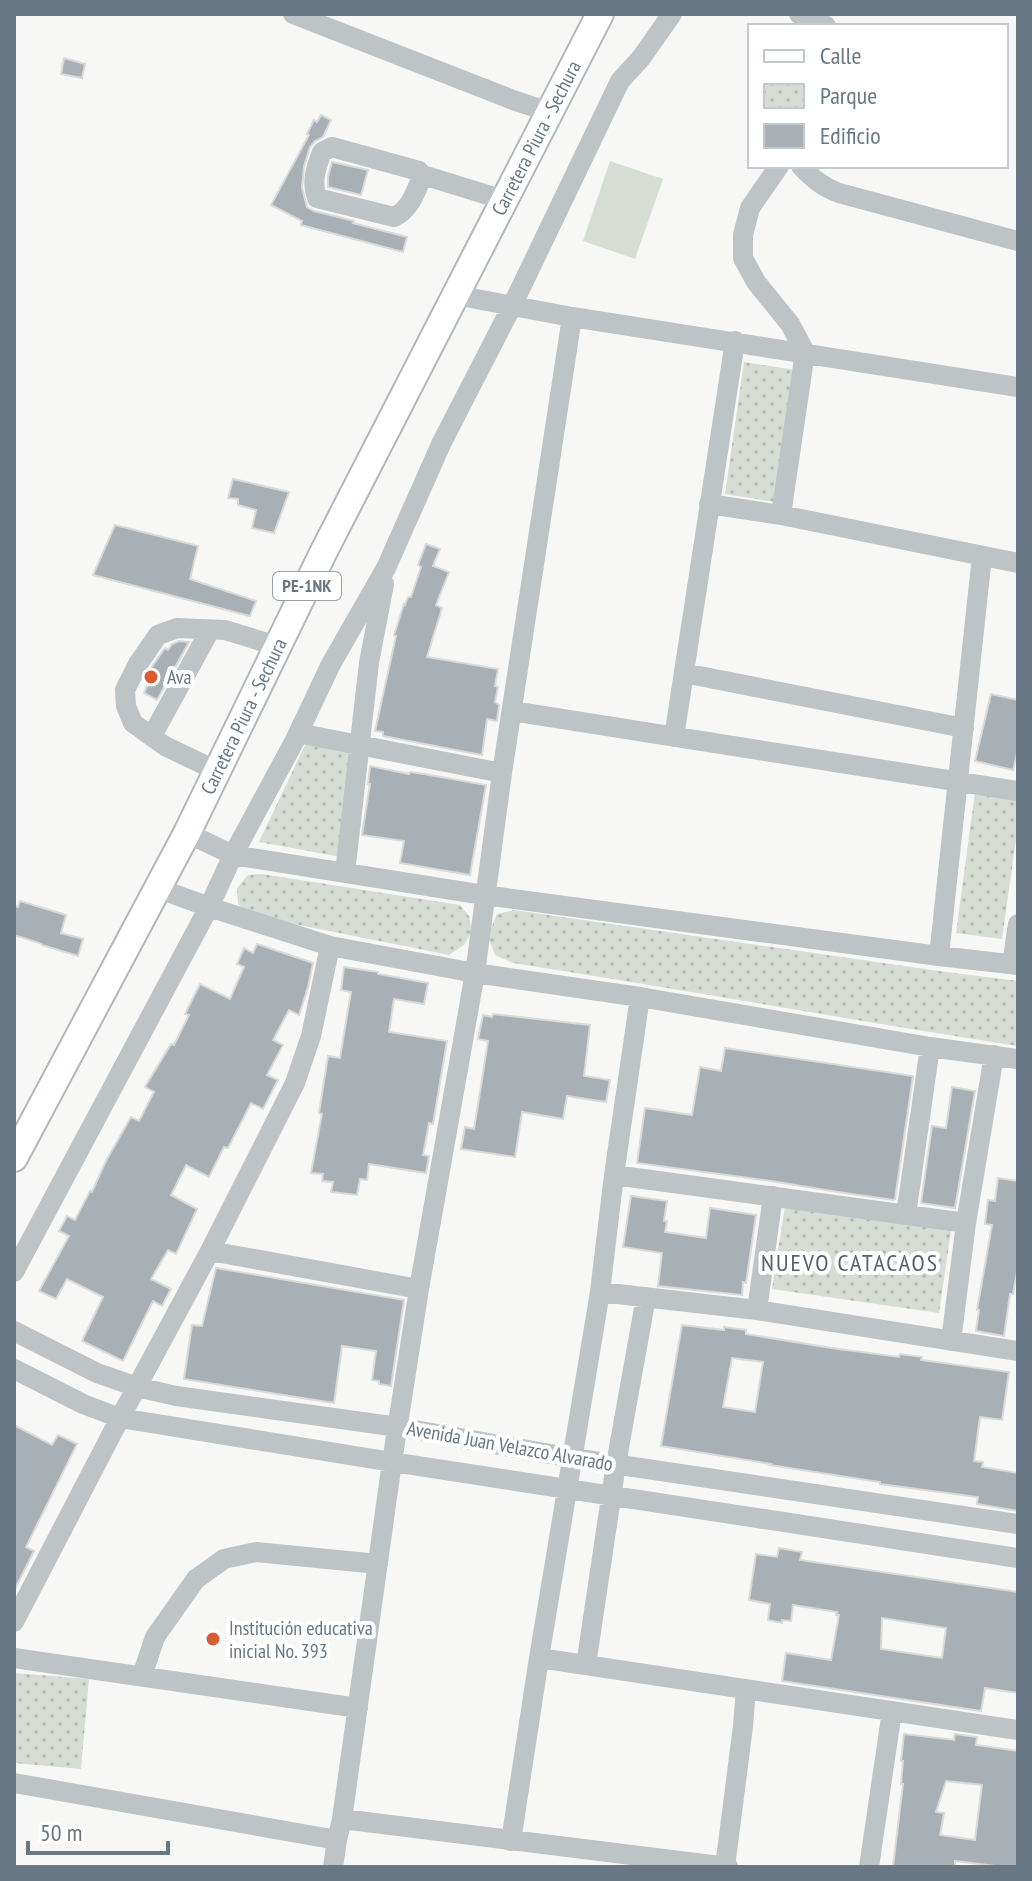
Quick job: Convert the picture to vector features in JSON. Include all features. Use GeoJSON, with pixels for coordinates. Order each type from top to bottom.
{"type":"FeatureCollection","features":[{"type":"Feature","properties":{"kind":"main road","name":"Carretera Piura - Sechura"},"geometry":{"type":"LineString","coordinates":[[14,1158],[21,1134],[187,833],[324,551],[600,14]]}},
{"type":"Feature","properties":{"kind":"street"},"geometry":{"type":"LineString","coordinates":[[293,14],[549,112]]}},
{"type":"Feature","properties":{"kind":"street"},"geometry":{"type":"LineString","coordinates":[[14,1272],[209,907],[331,664],[386,568],[442,442],[512,306],[620,81],[641,58],[672,14]]}},
{"type":"Feature","properties":{"kind":"street"},"geometry":{"type":"LineString","coordinates":[[799,14],[819,24]]}},
{"type":"Feature","properties":{"kind":"street"},"geometry":{"type":"LineString","coordinates":[[423,175],[411,203],[394,217],[317,198],[313,186],[322,152],[332,147],[419,171],[423,175],[504,200]]}},
{"type":"Feature","properties":{"kind":"street"},"geometry":{"type":"LineString","coordinates":[[778,168],[750,208],[743,235],[743,258],[756,282],[790,324],[805,352],[781,515]]}},
{"type":"Feature","properties":{"kind":"street"},"geometry":{"type":"LineString","coordinates":[[803,168],[826,188],[839,193],[1018,241]]}},
{"type":"Feature","properties":{"kind":"street"},"geometry":{"type":"LineString","coordinates":[[455,295],[572,317],[1018,387]]}},
{"type":"Feature","properties":{"kind":"street"},"geometry":{"type":"LineString","coordinates":[[333,1867],[419,1289],[475,973],[502,773],[572,317]]}},
{"type":"Feature","properties":{"kind":"street"},"geometry":{"type":"LineString","coordinates":[[674,737],[735,341]]}},
{"type":"Feature","properties":{"kind":"street"},"geometry":{"type":"LineString","coordinates":[[709,504],[781,515],[1018,563]]}},
{"type":"Feature","properties":{"kind":"street"},"geometry":{"type":"LineString","coordinates":[[939,956],[982,556]]}},
{"type":"Feature","properties":{"kind":"street"},"geometry":{"type":"LineString","coordinates":[[345,873],[369,663],[386,568]]}},
{"type":"Feature","properties":{"kind":"street"},"geometry":{"type":"LineString","coordinates":[[217,771],[165,746],[133,723],[126,706],[125,690],[158,635],[177,628],[225,630],[277,646]]}},
{"type":"Feature","properties":{"kind":"street"},"geometry":{"type":"LineString","coordinates":[[152,736],[210,630]]}},
{"type":"Feature","properties":{"kind":"street"},"geometry":{"type":"LineString","coordinates":[[684,673],[964,728]]}},
{"type":"Feature","properties":{"kind":"street"},"geometry":{"type":"LineString","coordinates":[[512,711],[1018,791]]}},
{"type":"Feature","properties":{"kind":"street"},"geometry":{"type":"LineString","coordinates":[[298,733],[502,773]]}},
{"type":"Feature","properties":{"kind":"street"},"geometry":{"type":"LineString","coordinates":[[187,833],[233,855],[484,895],[939,956],[1015,964],[1018,924]]}},
{"type":"Feature","properties":{"kind":"street"},"geometry":{"type":"LineString","coordinates":[[157,888],[330,946],[475,973],[1018,1059]]}},
{"type":"Feature","properties":{"kind":"street"},"geometry":{"type":"LineString","coordinates":[[14,1622],[295,1083],[311,1036],[330,946]]}},
{"type":"Feature","properties":{"kind":"street"},"geometry":{"type":"LineString","coordinates":[[511,1841],[600,1292],[640,997]]}},
{"type":"Feature","properties":{"kind":"street"},"geometry":{"type":"LineString","coordinates":[[906,1215],[930,1047]]}},
{"type":"Feature","properties":{"kind":"street"},"geometry":{"type":"LineString","coordinates":[[951,1341],[966,1223],[994,1055]]}},
{"type":"Feature","properties":{"kind":"street"},"geometry":{"type":"LineString","coordinates":[[614,1175],[966,1223]]}},
{"type":"Feature","properties":{"kind":"street"},"geometry":{"type":"LineString","coordinates":[[757,1310],[773,1196]]}},
{"type":"Feature","properties":{"kind":"street"},"geometry":{"type":"LineString","coordinates":[[210,1251],[419,1289]]}},
{"type":"Feature","properties":{"kind":"street"},"geometry":{"type":"LineString","coordinates":[[600,1292],[757,1310],[1018,1351]]}},
{"type":"Feature","properties":{"kind":"street"},"geometry":{"type":"LineString","coordinates":[[586,1665],[616,1464],[646,1297]]}},
{"type":"Feature","properties":{"kind":"street","name":"Avenida Juan Velazco Alvarado"},"geometry":{"type":"LineString","coordinates":[[14,1331],[97,1373],[176,1396],[398,1427],[573,1458],[1018,1524]]}},
{"type":"Feature","properties":{"kind":"street","name":"Avenida Juan Velazco Alvarado"},"geometry":{"type":"LineString","coordinates":[[14,1369],[83,1404],[120,1418],[1018,1558]]}},
{"type":"Feature","properties":{"kind":"street"},"geometry":{"type":"LineString","coordinates":[[142,1676],[155,1637],[196,1579],[224,1559],[256,1552],[378,1564]]}},
{"type":"Feature","properties":{"kind":"street"},"geometry":{"type":"LineString","coordinates":[[14,1658],[358,1708]]}},
{"type":"Feature","properties":{"kind":"street"},"geometry":{"type":"LineString","coordinates":[[539,1658],[1018,1730]]}},
{"type":"Feature","properties":{"kind":"street"},"geometry":{"type":"LineString","coordinates":[[342,1819],[726,1867],[746,1689]]}},
{"type":"Feature","properties":{"kind":"street"},"geometry":{"type":"LineString","coordinates":[[869,1867],[892,1711]]}},
{"type":"Feature","properties":{"kind":"street"},"geometry":{"type":"LineString","coordinates":[[14,1783],[337,1840]]}},
{"type":"Feature","properties":{"kind":"green space"},"geometry":{"type":"Polygon","coordinates":[[[610,161],[663,179],[635,259],[583,241],[610,161]]]}},
{"type":"Feature","properties":{"kind":"green space"},"geometry":{"type":"Polygon","coordinates":[[[744,362],[795,370],[775,502],[725,494],[744,362]]]}},
{"type":"Feature","properties":{"kind":"green space"},"geometry":{"type":"Polygon","coordinates":[[[307,741],[355,752],[341,857],[259,842],[307,741]]]}},
{"type":"Feature","properties":{"kind":"green space"},"geometry":{"type":"Polygon","coordinates":[[[975,792],[1018,797],[1018,825],[1002,939],[956,933],[975,792]]]}},
{"type":"Feature","properties":{"kind":"green space"},"geometry":{"type":"Polygon","coordinates":[[[262,874],[460,905],[469,916],[472,931],[464,945],[449,955],[249,915],[238,904],[237,888],[248,875],[262,874]]]}},
{"type":"Feature","properties":{"kind":"green space"},"geometry":{"type":"Polygon","coordinates":[[[514,910],[1018,981],[1018,1046],[513,963],[495,955],[488,936],[497,914],[514,910]]]}},
{"type":"Feature","properties":{"kind":"green space"},"geometry":{"type":"Polygon","coordinates":[[[785,1206],[951,1231],[939,1313],[772,1289],[785,1206]]]}},
{"type":"Feature","properties":{"kind":"green space"},"geometry":{"type":"Polygon","coordinates":[[[14,1673],[89,1679],[81,1769],[14,1763],[14,1673]]]}},
{"type":"Feature","properties":{"kind":"building"},"geometry":{"type":"Polygon","coordinates":[[[64,58],[85,64],[82,78],[61,74],[64,58]]]}},
{"type":"Feature","properties":{"kind":"building"},"geometry":{"type":"Polygon","coordinates":[[[321,115],[331,120],[323,137],[310,147],[304,166],[302,188],[307,207],[407,237],[403,252],[301,225],[302,221],[271,205],[314,120],[317,122],[321,115]]]}},
{"type":"Feature","properties":{"kind":"building"},"geometry":{"type":"Polygon","coordinates":[[[332,162],[368,170],[361,195],[328,187],[332,162]]]}},
{"type":"Feature","properties":{"kind":"building"},"geometry":{"type":"Polygon","coordinates":[[[233,479],[289,492],[274,533],[252,528],[256,510],[238,505],[238,499],[228,498],[233,479]]]}},
{"type":"Feature","properties":{"kind":"building"},"geometry":{"type":"Polygon","coordinates":[[[115,525],[198,546],[190,579],[256,601],[250,616],[93,575],[115,525]]]}},
{"type":"Feature","properties":{"kind":"building"},"geometry":{"type":"Polygon","coordinates":[[[426,544],[440,549],[433,566],[449,572],[436,605],[442,608],[427,657],[498,669],[495,686],[498,687],[495,702],[499,705],[497,721],[487,719],[482,755],[383,736],[383,732],[375,731],[394,635],[404,604],[411,597],[426,544]]]}},
{"type":"Feature","properties":{"kind":"building"},"geometry":{"type":"Polygon","coordinates":[[[179,641],[189,642],[157,700],[144,693],[152,675],[148,673],[165,648],[168,650],[179,641]]]}},
{"type":"Feature","properties":{"kind":"building"},"geometry":{"type":"Polygon","coordinates":[[[991,694],[1018,700],[1018,749],[1013,770],[975,761],[991,694]]]}},
{"type":"Feature","properties":{"kind":"building"},"geometry":{"type":"Polygon","coordinates":[[[370,766],[486,785],[470,875],[400,863],[404,841],[362,835],[370,766]]]}},
{"type":"Feature","properties":{"kind":"building"},"geometry":{"type":"Polygon","coordinates":[[[20,901],[66,915],[61,933],[83,939],[78,956],[14,935],[14,906],[18,907],[20,901]]]}},
{"type":"Feature","properties":{"kind":"building"},"geometry":{"type":"Polygon","coordinates":[[[257,944],[313,963],[308,987],[299,1015],[289,1010],[273,1040],[283,1045],[267,1075],[278,1080],[263,1109],[251,1103],[209,1177],[186,1165],[171,1195],[197,1209],[176,1254],[168,1250],[151,1279],[171,1289],[162,1306],[153,1301],[123,1361],[82,1341],[103,1297],[67,1279],[56,1299],[39,1291],[69,1236],[59,1231],[67,1216],[75,1220],[131,1117],[139,1121],[154,1092],[145,1087],[171,1044],[174,1045],[200,984],[230,999],[244,967],[237,964],[244,948],[253,953],[257,944]]]}},
{"type":"Feature","properties":{"kind":"building"},"geometry":{"type":"Polygon","coordinates":[[[344,967],[428,983],[424,1004],[394,999],[389,1032],[447,1041],[433,1124],[429,1123],[423,1155],[429,1156],[426,1173],[369,1164],[367,1180],[360,1179],[357,1195],[331,1192],[333,1182],[322,1181],[323,1174],[311,1173],[322,1114],[319,1113],[328,1056],[340,1058],[351,992],[341,990],[344,967]]]}},
{"type":"Feature","properties":{"kind":"building"},"geometry":{"type":"Polygon","coordinates":[[[493,1014],[590,1025],[584,1076],[610,1080],[606,1102],[567,1096],[563,1119],[522,1112],[515,1157],[461,1149],[465,1127],[474,1129],[488,1041],[478,1039],[483,1015],[492,1017],[493,1014]]]}},
{"type":"Feature","properties":{"kind":"building"},"geometry":{"type":"Polygon","coordinates":[[[725,1048],[913,1076],[895,1199],[637,1163],[645,1108],[692,1115],[700,1067],[721,1071],[725,1048]]]}},
{"type":"Feature","properties":{"kind":"building"},"geometry":{"type":"Polygon","coordinates":[[[952,1087],[975,1091],[955,1208],[921,1203],[932,1126],[946,1128],[952,1087]]]}},
{"type":"Feature","properties":{"kind":"building"},"geometry":{"type":"Polygon","coordinates":[[[998,1178],[1018,1181],[1018,1266],[1004,1336],[976,1331],[992,1225],[985,1224],[988,1200],[995,1201],[998,1178]]]}},
{"type":"Feature","properties":{"kind":"building"},"geometry":{"type":"Polygon","coordinates":[[[631,1196],[667,1201],[665,1232],[706,1238],[710,1208],[756,1215],[742,1295],[658,1286],[662,1253],[623,1247],[631,1196]]]}},
{"type":"Feature","properties":{"kind":"building"},"geometry":{"type":"Polygon","coordinates":[[[216,1268],[404,1300],[391,1386],[372,1380],[376,1351],[342,1346],[334,1403],[184,1379],[192,1325],[202,1326],[216,1268]]]}},
{"type":"Feature","properties":{"kind":"building"},"geometry":{"type":"Polygon","coordinates":[[[682,1325],[746,1330],[746,1334],[831,1348],[899,1357],[900,1354],[922,1357],[921,1360],[1009,1372],[1002,1420],[980,1417],[974,1461],[983,1462],[982,1467],[1018,1473],[1018,1511],[977,1504],[978,1497],[880,1484],[661,1446],[682,1325]],[[732,1358],[723,1407],[755,1412],[763,1362],[732,1358]]]}},
{"type":"Feature","properties":{"kind":"building"},"geometry":{"type":"Polygon","coordinates":[[[14,1425],[52,1445],[58,1435],[77,1444],[26,1547],[34,1551],[14,1591],[14,1425]]]}},
{"type":"Feature","properties":{"kind":"building"},"geometry":{"type":"Polygon","coordinates":[[[779,1548],[802,1552],[800,1560],[1018,1592],[1018,1693],[985,1688],[981,1711],[782,1681],[786,1653],[831,1660],[839,1615],[836,1615],[837,1612],[793,1605],[791,1621],[768,1620],[770,1604],[749,1600],[756,1554],[777,1557],[779,1548]],[[882,1618],[881,1649],[942,1658],[946,1628],[882,1618]]]}},
{"type":"Feature","properties":{"kind":"building"},"geometry":{"type":"Polygon","coordinates":[[[904,1734],[954,1740],[955,1734],[977,1737],[976,1745],[1018,1751],[1018,1867],[955,1861],[955,1867],[893,1867],[903,1784],[901,1761],[904,1734]],[[946,1781],[936,1812],[944,1813],[940,1835],[975,1840],[982,1785],[946,1781]]]}},
{"type":"Feature","properties":{"kind":"place","name":"Ava"},"geometry":{"type":"Point","coordinates":[151,677]}},
{"type":"Feature","properties":{"kind":"place","name":"Institución educativa inicial No. 393"},"geometry":{"type":"Point","coordinates":[213,1639]}},
{"type":"Feature","properties":{"kind":"district","name":"NUEVO CATACAOS"},"geometry":{"type":"Point","coordinates":[850,1263]}}]}
